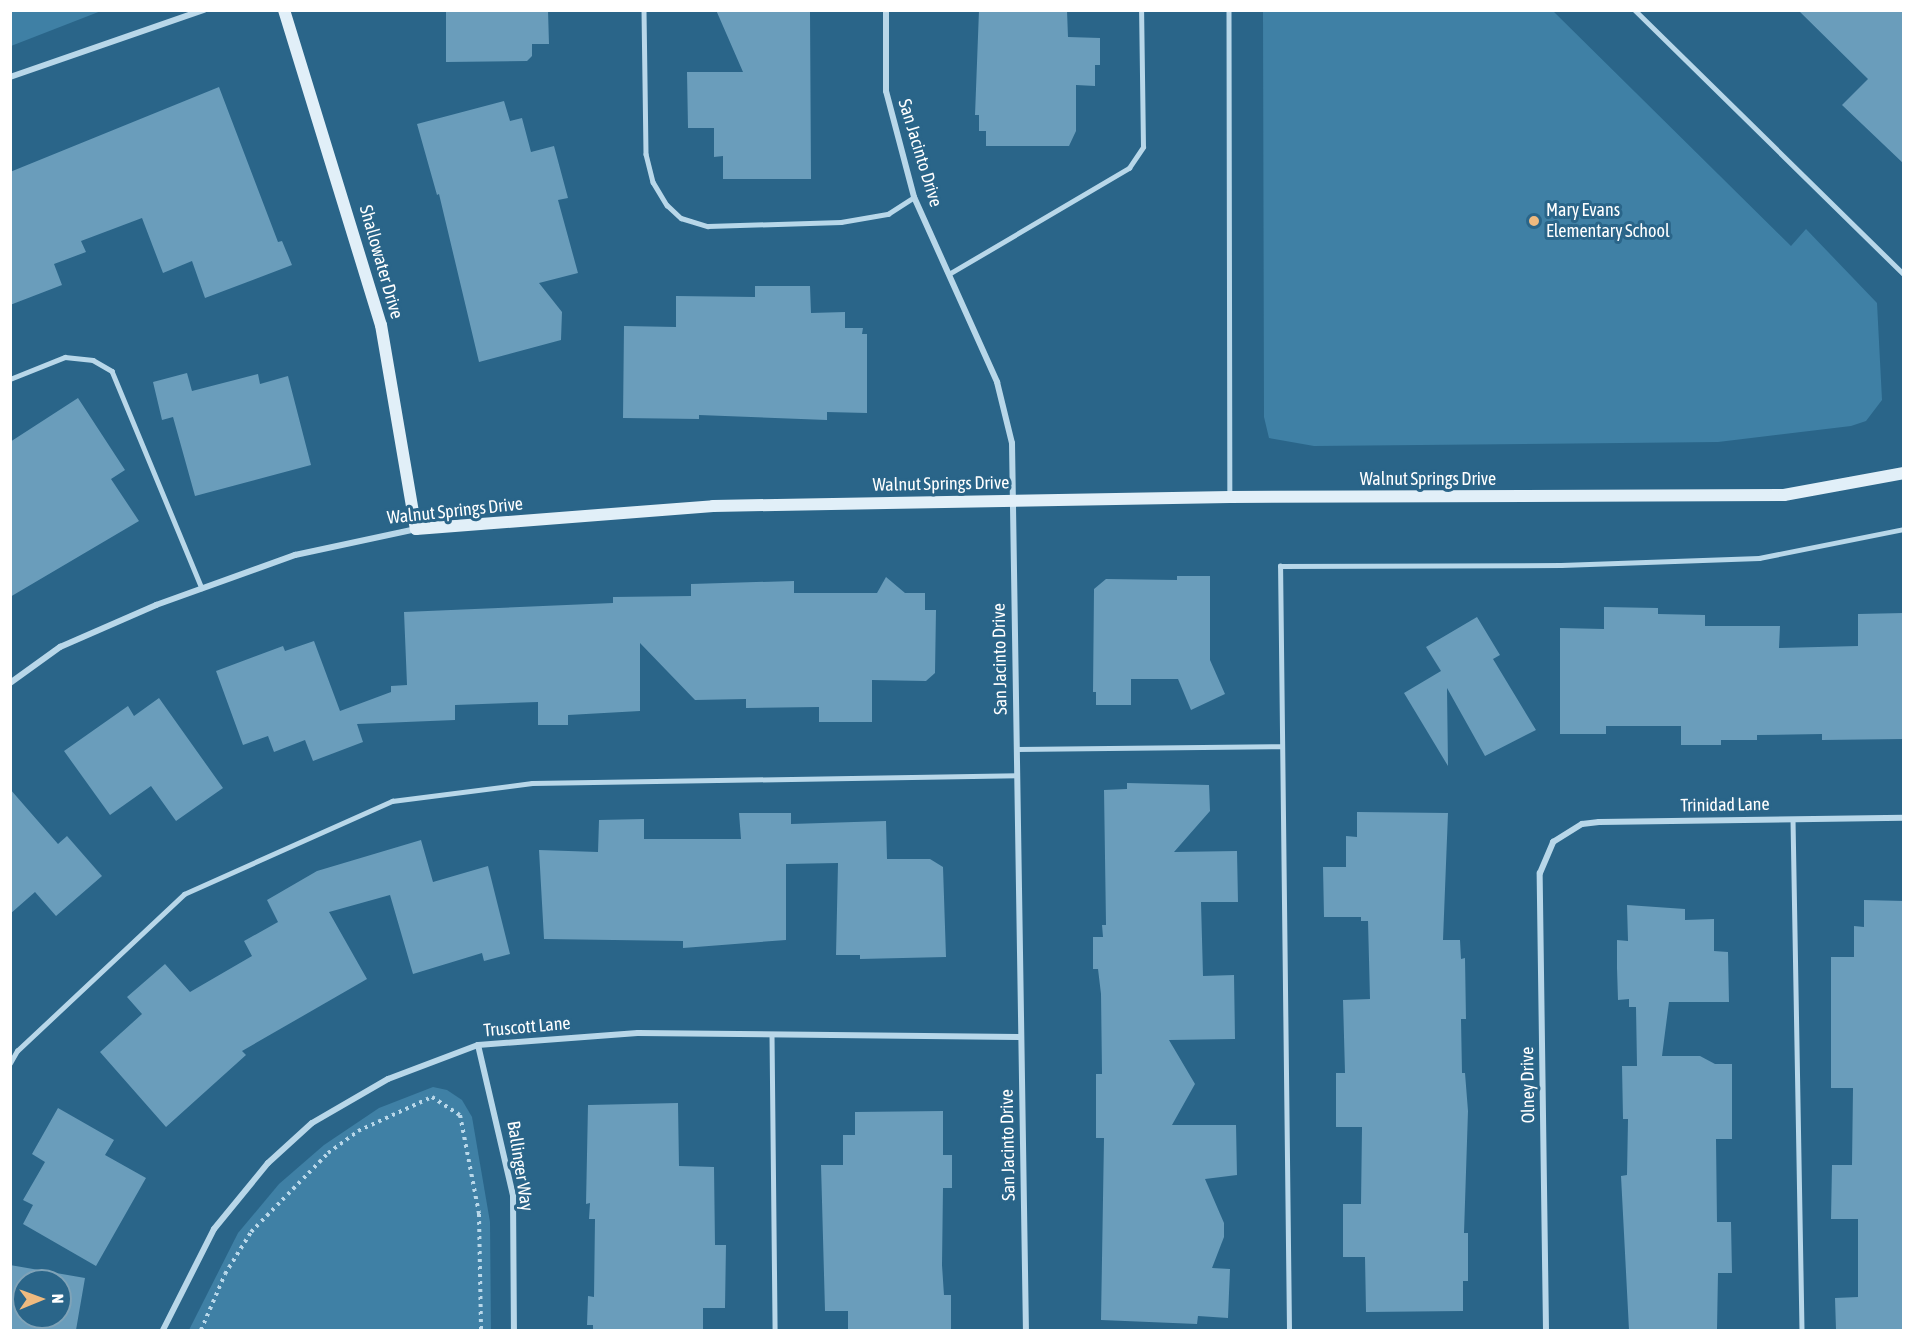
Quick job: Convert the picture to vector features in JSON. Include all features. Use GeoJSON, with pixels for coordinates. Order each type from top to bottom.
{"type":"FeatureCollection","features":[{"type":"Feature","properties":{"kind":"street"},"geometry":{"type":"LineString","coordinates":[[10,77],[204,10]]}},
{"type":"Feature","properties":{"kind":"street","name":"Shallowater Drive"},"geometry":{"type":"LineString","coordinates":[[284,10],[381,325],[416,529]]}},
{"type":"Feature","properties":{"kind":"street","name":"San Jacinto Drive"},"geometry":{"type":"LineString","coordinates":[[886,10],[886,91],[914,197],[998,382],[1012,443],[1026,1330]]}},
{"type":"Feature","properties":{"kind":"street","name":"Walnut Springs Drive"},"geometry":{"type":"LineString","coordinates":[[10,682],[60,647],[202,588],[295,555],[416,529],[713,506],[1230,497],[1784,495],[1904,473]]}},
{"type":"Feature","properties":{"kind":"street","name":"Trinidad Lane"},"geometry":{"type":"LineString","coordinates":[[1553,842],[1582,824],[1599,822],[1904,818]]}},
{"type":"Feature","properties":{"kind":"street","name":"Olney Drive"},"geometry":{"type":"LineString","coordinates":[[1546,1330],[1540,873],[1553,842]]}},
{"type":"Feature","properties":{"kind":"street","name":"Truscott Lane"},"geometry":{"type":"LineString","coordinates":[[163,1330],[214,1229],[277,1155],[312,1123],[388,1078],[478,1045],[638,1033],[1021,1036]]}},
{"type":"Feature","properties":{"kind":"street","name":"Ballinger Way"},"geometry":{"type":"LineString","coordinates":[[478,1045],[513,1196],[514,1330]]}},
{"type":"Feature","properties":{"kind":"lane"},"geometry":{"type":"LineString","coordinates":[[644,10],[646,154],[653,182],[667,205],[681,218],[708,226],[841,222],[888,214],[914,197]]}},
{"type":"Feature","properties":{"kind":"lane"},"geometry":{"type":"LineString","coordinates":[[949,274],[1129,168],[1143,147],[1141,10]]}},
{"type":"Feature","properties":{"kind":"lane"},"geometry":{"type":"LineString","coordinates":[[1229,10],[1230,497]]}},
{"type":"Feature","properties":{"kind":"lane"},"geometry":{"type":"LineString","coordinates":[[1635,10],[1904,274]]}},
{"type":"Feature","properties":{"kind":"lane"},"geometry":{"type":"LineString","coordinates":[[10,379],[64,357],[93,360],[112,371],[202,588]]}},
{"type":"Feature","properties":{"kind":"lane"},"geometry":{"type":"LineString","coordinates":[[1289,1330],[1280,566],[1561,565],[1759,558],[1904,529]]}},
{"type":"Feature","properties":{"kind":"lane"},"geometry":{"type":"LineString","coordinates":[[1017,749],[1282,746]]}},
{"type":"Feature","properties":{"kind":"lane"},"geometry":{"type":"LineString","coordinates":[[10,1064],[17,1051],[184,894],[393,801],[532,783],[1017,775]]}},
{"type":"Feature","properties":{"kind":"lane"},"geometry":{"type":"LineString","coordinates":[[1793,819],[1802,1330]]}},
{"type":"Feature","properties":{"kind":"lane"},"geometry":{"type":"LineString","coordinates":[[772,1034],[775,1330]]}},
{"type":"Feature","properties":{"kind":"path"},"geometry":{"type":"LineString","coordinates":[[201,1330],[225,1274],[251,1232],[328,1153],[358,1131],[432,1097],[460,1114],[479,1214],[481,1330]]}},
{"type":"Feature","properties":{"kind":"shaded area"},"geometry":{"type":"Polygon","coordinates":[[[11,10],[101,10],[101,11],[11,46],[11,10]]]}},
{"type":"Feature","properties":{"kind":"shaded area","name":"Mary Evans Elementary School"},"geometry":{"type":"Polygon","coordinates":[[[1263,11],[1553,11],[1791,246],[1806,229],[1877,303],[1882,400],[1866,421],[1851,426],[1718,442],[1314,446],[1269,438],[1264,417],[1263,11]]]}},
{"type":"Feature","properties":{"kind":"shaded area"},"geometry":{"type":"Polygon","coordinates":[[[433,1087],[447,1090],[462,1100],[472,1117],[490,1222],[491,1330],[189,1330],[238,1233],[279,1184],[324,1145],[379,1108],[433,1087]]]}},
{"type":"Feature","properties":{"kind":"building"},"geometry":{"type":"Polygon","coordinates":[[[446,10],[548,10],[549,44],[532,44],[532,56],[527,61],[446,62],[446,10]]]}},
{"type":"Feature","properties":{"kind":"building"},"geometry":{"type":"Polygon","coordinates":[[[716,10],[810,10],[811,179],[723,179],[723,156],[714,157],[714,128],[688,128],[687,72],[743,72],[716,10]]]}},
{"type":"Feature","properties":{"kind":"building"},"geometry":{"type":"Polygon","coordinates":[[[979,10],[1067,10],[1068,37],[1100,38],[1100,65],[1095,65],[1095,86],[1076,85],[1076,131],[1069,146],[986,146],[986,131],[979,131],[979,115],[975,115],[979,10]]]}},
{"type":"Feature","properties":{"kind":"building"},"geometry":{"type":"Polygon","coordinates":[[[1798,10],[1904,10],[1904,164],[1842,105],[1868,79],[1798,10]]]}},
{"type":"Feature","properties":{"kind":"building"},"geometry":{"type":"Polygon","coordinates":[[[219,87],[278,242],[282,241],[292,265],[205,298],[192,261],[163,273],[142,218],[81,241],[86,252],[54,264],[62,285],[10,305],[10,172],[219,87]]]}},
{"type":"Feature","properties":{"kind":"building"},"geometry":{"type":"Polygon","coordinates":[[[504,101],[510,121],[522,118],[531,152],[554,146],[568,198],[558,200],[578,273],[539,283],[562,312],[561,340],[479,362],[439,194],[437,195],[417,124],[504,101]]]}},
{"type":"Feature","properties":{"kind":"building"},"geometry":{"type":"Polygon","coordinates":[[[755,286],[810,286],[811,313],[845,312],[845,328],[863,328],[862,334],[867,334],[867,413],[827,412],[827,420],[699,415],[699,419],[623,418],[624,326],[676,327],[676,296],[755,297],[755,286]]]}},
{"type":"Feature","properties":{"kind":"building"},"geometry":{"type":"Polygon","coordinates":[[[187,373],[192,391],[258,374],[260,384],[288,376],[311,465],[195,496],[173,417],[162,420],[153,382],[187,373]]]}},
{"type":"Feature","properties":{"kind":"building"},"geometry":{"type":"Polygon","coordinates":[[[78,398],[125,470],[111,479],[139,521],[10,597],[10,442],[78,398]]]}},
{"type":"Feature","properties":{"kind":"building"},"geometry":{"type":"Polygon","coordinates":[[[1177,576],[1210,576],[1210,660],[1225,694],[1191,710],[1178,679],[1131,679],[1131,705],[1096,705],[1096,692],[1093,692],[1094,589],[1106,579],[1177,580],[1177,576]]]}},
{"type":"Feature","properties":{"kind":"building"},"geometry":{"type":"Polygon","coordinates":[[[886,577],[905,593],[925,593],[925,610],[936,610],[935,673],[926,681],[872,680],[872,722],[819,722],[819,707],[746,708],[746,699],[695,700],[640,643],[640,711],[568,715],[568,725],[538,725],[538,702],[455,705],[455,720],[357,724],[363,742],[313,761],[305,740],[274,752],[268,736],[243,745],[216,671],[283,646],[285,651],[314,641],[340,711],[391,692],[391,686],[407,685],[404,612],[613,603],[613,597],[691,596],[691,584],[794,581],[794,593],[877,593],[886,577]]]}},
{"type":"Feature","properties":{"kind":"building"},"geometry":{"type":"Polygon","coordinates":[[[1604,607],[1658,608],[1658,614],[1705,615],[1705,626],[1780,626],[1779,648],[1858,646],[1858,614],[1904,613],[1904,739],[1822,740],[1822,734],[1757,735],[1757,740],[1721,740],[1721,745],[1681,745],[1681,726],[1606,726],[1606,734],[1560,734],[1560,628],[1604,629],[1604,607]]]}},
{"type":"Feature","properties":{"kind":"building"},"geometry":{"type":"Polygon","coordinates":[[[1477,617],[1500,655],[1493,659],[1536,730],[1485,756],[1447,688],[1448,766],[1404,693],[1441,671],[1426,647],[1477,617]]]}},
{"type":"Feature","properties":{"kind":"building"},"geometry":{"type":"Polygon","coordinates":[[[159,698],[223,788],[176,821],[151,786],[110,815],[64,751],[128,706],[134,716],[159,698]]]}},
{"type":"Feature","properties":{"kind":"building"},"geometry":{"type":"Polygon","coordinates":[[[1127,783],[1209,785],[1210,811],[1174,852],[1237,851],[1238,902],[1201,902],[1203,976],[1234,975],[1235,1039],[1169,1040],[1195,1084],[1172,1125],[1236,1125],[1237,1175],[1205,1179],[1224,1223],[1224,1237],[1212,1268],[1230,1269],[1228,1318],[1198,1316],[1197,1324],[1101,1320],[1104,1138],[1096,1138],[1096,1074],[1102,1074],[1101,994],[1098,969],[1093,969],[1093,937],[1103,937],[1102,925],[1106,925],[1104,790],[1127,789],[1127,783]]]}},
{"type":"Feature","properties":{"kind":"building"},"geometry":{"type":"Polygon","coordinates":[[[10,789],[58,844],[67,836],[102,876],[56,916],[35,892],[10,914],[10,789]]]}},
{"type":"Feature","properties":{"kind":"building"},"geometry":{"type":"Polygon","coordinates":[[[1357,812],[1448,813],[1443,940],[1460,940],[1461,959],[1465,958],[1466,1019],[1461,1019],[1462,1073],[1465,1073],[1468,1111],[1464,1233],[1468,1233],[1468,1281],[1463,1281],[1463,1311],[1366,1312],[1365,1257],[1343,1257],[1343,1204],[1361,1204],[1362,1127],[1336,1127],[1336,1073],[1345,1073],[1343,1000],[1370,999],[1368,921],[1361,921],[1361,917],[1324,917],[1323,867],[1346,867],[1346,836],[1357,837],[1357,812]]]}},
{"type":"Feature","properties":{"kind":"building"},"geometry":{"type":"Polygon","coordinates":[[[739,813],[791,813],[791,824],[886,821],[887,859],[930,859],[943,867],[946,957],[860,959],[860,955],[836,955],[838,863],[786,864],[786,940],[683,948],[683,941],[544,939],[539,850],[598,852],[599,820],[644,819],[644,839],[741,839],[739,813]]]}},
{"type":"Feature","properties":{"kind":"building"},"geometry":{"type":"Polygon","coordinates":[[[421,840],[433,882],[488,866],[510,954],[484,961],[482,953],[413,974],[390,895],[329,912],[367,979],[242,1051],[246,1055],[166,1127],[100,1052],[142,1014],[127,997],[165,964],[190,992],[252,956],[244,941],[278,922],[267,900],[317,871],[421,840]]]}},
{"type":"Feature","properties":{"kind":"building"},"geometry":{"type":"Polygon","coordinates":[[[1864,900],[1904,901],[1904,1330],[1836,1330],[1835,1298],[1858,1297],[1858,1219],[1831,1219],[1832,1165],[1852,1165],[1853,1088],[1831,1088],[1831,957],[1854,957],[1854,926],[1864,927],[1864,900]]]}},
{"type":"Feature","properties":{"kind":"building"},"geometry":{"type":"Polygon","coordinates":[[[1627,905],[1685,909],[1685,920],[1714,919],[1714,951],[1728,952],[1729,1002],[1669,1002],[1662,1056],[1700,1056],[1715,1064],[1732,1064],[1732,1139],[1716,1139],[1717,1222],[1731,1222],[1732,1273],[1718,1273],[1717,1330],[1629,1330],[1621,1176],[1627,1175],[1628,1119],[1623,1119],[1622,1066],[1637,1066],[1636,1007],[1629,1007],[1629,999],[1618,1000],[1617,968],[1617,940],[1628,941],[1627,905]]]}},
{"type":"Feature","properties":{"kind":"building"},"geometry":{"type":"Polygon","coordinates":[[[678,1103],[679,1166],[714,1167],[715,1245],[726,1245],[725,1308],[703,1308],[703,1330],[593,1330],[593,1325],[587,1325],[588,1296],[594,1297],[595,1219],[589,1219],[590,1203],[586,1204],[588,1105],[678,1103]]]}},
{"type":"Feature","properties":{"kind":"building"},"geometry":{"type":"Polygon","coordinates":[[[58,1108],[114,1140],[105,1155],[146,1178],[96,1266],[23,1224],[33,1205],[23,1200],[45,1162],[32,1154],[58,1108]]]}},
{"type":"Feature","properties":{"kind":"building"},"geometry":{"type":"Polygon","coordinates":[[[943,1111],[943,1155],[952,1155],[952,1188],[943,1188],[942,1265],[944,1295],[951,1295],[951,1330],[848,1330],[848,1311],[825,1311],[821,1165],[843,1165],[843,1135],[855,1135],[855,1112],[943,1111]]]}},
{"type":"Feature","properties":{"kind":"building"},"geometry":{"type":"Polygon","coordinates":[[[10,1265],[33,1269],[12,1269],[12,1329],[72,1329],[72,1276],[85,1278],[76,1330],[10,1330],[10,1265]]]}},
{"type":"Feature","properties":{"kind":"place","name":"Mary Evans Elementary School"},"geometry":{"type":"Point","coordinates":[1534,221]}}]}
